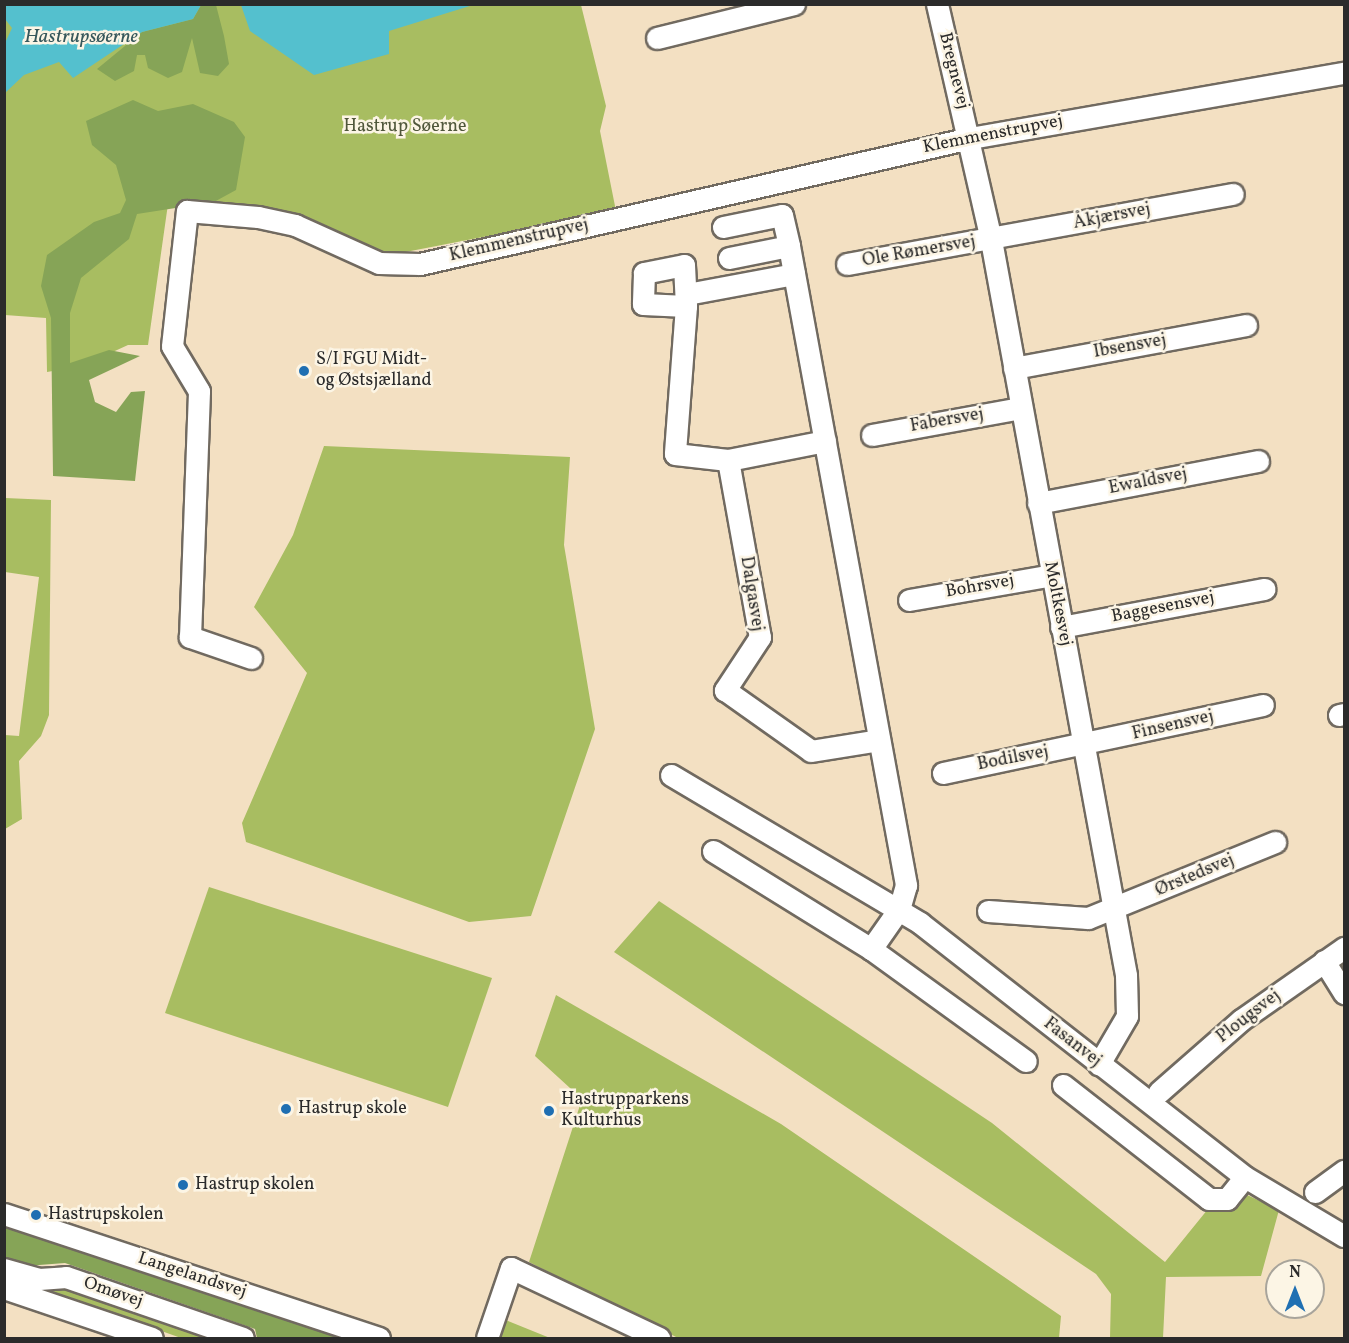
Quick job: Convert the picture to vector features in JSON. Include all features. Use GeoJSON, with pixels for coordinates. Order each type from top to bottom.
{"type":"FeatureCollection","features":[{"type":"Feature","properties":{"kind":"street"},"geometry":{"type":"LineString","coordinates":[[657,38],[794,4]]}},
{"type":"Feature","properties":{"kind":"street","name":"Bregnevej"},"geometry":{"type":"LineString","coordinates":[[937,4],[970,138]]}},
{"type":"Feature","properties":{"kind":"street","name":"Klemmenstrupvej"},"geometry":{"type":"LineString","coordinates":[[251,658],[190,638],[199,391],[172,346],[187,211],[258,217],[295,225],[379,263],[420,264],[970,138],[1344,74]]}},
{"type":"Feature","properties":{"kind":"street","name":"Moltkesvej"},"geometry":{"type":"LineString","coordinates":[[970,138],[991,240],[1129,997],[1121,1032],[1099,1064]]}},
{"type":"Feature","properties":{"kind":"street","name":"Åkjærsvej"},"geometry":{"type":"LineString","coordinates":[[991,240],[1233,194]]}},
{"type":"Feature","properties":{"kind":"street"},"geometry":{"type":"LineString","coordinates":[[723,227],[782,215],[789,246],[906,885],[899,909],[871,949]]}},
{"type":"Feature","properties":{"kind":"street","name":"Ole Rømersvej"},"geometry":{"type":"LineString","coordinates":[[847,264],[991,240]]}},
{"type":"Feature","properties":{"kind":"street"},"geometry":{"type":"LineString","coordinates":[[729,258],[789,246]]}},
{"type":"Feature","properties":{"kind":"street"},"geometry":{"type":"LineString","coordinates":[[794,274],[686,300],[675,454],[728,460],[825,441]]}},
{"type":"Feature","properties":{"kind":"street","name":"Ibsensvej"},"geometry":{"type":"LineString","coordinates":[[1014,368],[1246,325]]}},
{"type":"Feature","properties":{"kind":"street","name":"Fabersvej"},"geometry":{"type":"LineString","coordinates":[[872,435],[1021,408]]}},
{"type":"Feature","properties":{"kind":"street","name":"Dalgasvej"},"geometry":{"type":"LineString","coordinates":[[728,460],[760,636],[725,690],[811,751],[879,740]]}},
{"type":"Feature","properties":{"kind":"street","name":"Ewaldsvej"},"geometry":{"type":"LineString","coordinates":[[1038,503],[1258,461]]}},
{"type":"Feature","properties":{"kind":"street","name":"Bohrsvej"},"geometry":{"type":"LineString","coordinates":[[909,600],[1052,575]]}},
{"type":"Feature","properties":{"kind":"street","name":"Baggesensvej"},"geometry":{"type":"LineString","coordinates":[[1061,627],[1264,589]]}},
{"type":"Feature","properties":{"kind":"street","name":"Finsensvej"},"geometry":{"type":"LineString","coordinates":[[1083,746],[1263,705]]}},
{"type":"Feature","properties":{"kind":"street","name":"Bodilsvej"},"geometry":{"type":"LineString","coordinates":[[943,773],[1083,746]]}},
{"type":"Feature","properties":{"kind":"street","name":"Fasanvej"},"geometry":{"type":"LineString","coordinates":[[671,775],[899,909],[1245,1177],[1344,1236]]}},
{"type":"Feature","properties":{"kind":"street","name":"Ørstedsvej"},"geometry":{"type":"LineString","coordinates":[[988,911],[1075,920],[1114,909],[1275,842]]}},
{"type":"Feature","properties":{"kind":"street"},"geometry":{"type":"LineString","coordinates":[[713,851],[871,949],[1026,1061]]}},
{"type":"Feature","properties":{"kind":"street","name":"Plougsvej"},"geometry":{"type":"LineString","coordinates":[[1159,1092],[1241,1020],[1344,948]]}},
{"type":"Feature","properties":{"kind":"street"},"geometry":{"type":"LineString","coordinates":[[1324,962],[1344,993]]}},
{"type":"Feature","properties":{"kind":"street"},"geometry":{"type":"LineString","coordinates":[[1063,1085],[1209,1199],[1227,1199],[1245,1177]]}},
{"type":"Feature","properties":{"kind":"street"},"geometry":{"type":"LineString","coordinates":[[1315,1192],[1344,1171]]}},
{"type":"Feature","properties":{"kind":"street","name":"Langelandsvej"},"geometry":{"type":"LineString","coordinates":[[4,1214],[379,1338]]}},
{"type":"Feature","properties":{"kind":"street"},"geometry":{"type":"LineString","coordinates":[[487,1338],[512,1268],[659,1338]]}},
{"type":"Feature","properties":{"kind":"street","name":"Omøvej"},"geometry":{"type":"LineString","coordinates":[[4,1269],[39,1279],[66,1277],[219,1334],[243,1338]]}},
{"type":"Feature","properties":{"kind":"street","name":"Omøvej"},"geometry":{"type":"LineString","coordinates":[[4,1288],[152,1338]]}},
{"type":"Feature","properties":{"kind":"green space","name":"Hastrup Søerne"},"geometry":{"type":"Polygon","coordinates":[[[4,5],[581,5],[606,106],[600,131],[616,211],[390,255],[286,211],[168,204],[148,345],[128,345],[82,366],[47,372],[46,318],[5,315],[4,5]]]}},
{"type":"Feature","properties":{"kind":"green space"},"geometry":{"type":"Polygon","coordinates":[[[201,5],[216,5],[224,36],[229,64],[218,76],[200,73],[192,38],[182,72],[168,78],[148,68],[145,55],[137,55],[134,71],[115,81],[97,69],[142,32],[193,19],[201,5]]]}},
{"type":"Feature","properties":{"kind":"green space"},"geometry":{"type":"Polygon","coordinates":[[[133,100],[158,111],[193,104],[234,122],[245,137],[236,190],[214,202],[137,214],[129,239],[81,278],[70,313],[70,363],[109,350],[140,356],[89,380],[95,402],[116,412],[131,392],[145,391],[135,481],[53,476],[51,318],[41,286],[47,255],[94,222],[120,213],[126,200],[116,165],[92,145],[86,121],[133,100]]]}},
{"type":"Feature","properties":{"kind":"green space"},"geometry":{"type":"Polygon","coordinates":[[[324,446],[570,457],[564,545],[595,729],[531,916],[469,922],[246,842],[242,823],[307,673],[254,607],[293,535],[324,446]]]}},
{"type":"Feature","properties":{"kind":"green space"},"geometry":{"type":"Polygon","coordinates":[[[5,498],[51,500],[49,715],[41,736],[19,761],[22,819],[5,829],[5,735],[19,736],[39,577],[5,572],[5,498]]]}},
{"type":"Feature","properties":{"kind":"green space"},"geometry":{"type":"Polygon","coordinates":[[[209,887],[492,978],[448,1107],[165,1013],[209,887]]]}},
{"type":"Feature","properties":{"kind":"green space"},"geometry":{"type":"Polygon","coordinates":[[[659,901],[992,1123],[1165,1262],[1208,1209],[1222,1209],[1243,1193],[1279,1210],[1261,1276],[1166,1277],[1163,1338],[1110,1338],[1111,1294],[1096,1274],[614,952],[659,901]]]}},
{"type":"Feature","properties":{"kind":"green space"},"geometry":{"type":"Polygon","coordinates":[[[556,995],[781,1124],[1061,1316],[1059,1338],[678,1338],[529,1262],[582,1099],[535,1056],[556,995]]]}},
{"type":"Feature","properties":{"kind":"green space"},"geometry":{"type":"Polygon","coordinates":[[[4,1227],[54,1241],[343,1338],[257,1338],[255,1329],[65,1263],[26,1266],[5,1258],[4,1227]]]}},
{"type":"Feature","properties":{"kind":"green space"},"geometry":{"type":"Polygon","coordinates":[[[5,1275],[63,1282],[209,1338],[181,1338],[5,1275]]]}},
{"type":"Feature","properties":{"kind":"green space"},"geometry":{"type":"Polygon","coordinates":[[[503,1319],[550,1338],[497,1338],[503,1319]]]}},
{"type":"Feature","properties":{"kind":"water","name":"Hastrupsøerne"},"geometry":{"type":"Polygon","coordinates":[[[5,4],[201,5],[193,19],[142,32],[73,78],[59,62],[24,75],[5,93],[5,43],[12,28],[5,19],[5,4]]]}},
{"type":"Feature","properties":{"kind":"water"},"geometry":{"type":"Polygon","coordinates":[[[241,4],[473,5],[389,31],[389,54],[314,75],[250,31],[241,4]]]}},
{"type":"Feature","properties":{"kind":"place","name":"S/I FGU Midt- og Østsjælland"},"geometry":{"type":"Point","coordinates":[304,371]}},
{"type":"Feature","properties":{"kind":"place","name":"Hastrup skole"},"geometry":{"type":"Point","coordinates":[286,1109]}},
{"type":"Feature","properties":{"kind":"place","name":"Hastrupparkens Kulturhus"},"geometry":{"type":"Point","coordinates":[549,1111]}},
{"type":"Feature","properties":{"kind":"place","name":"Hastrup skolen"},"geometry":{"type":"Point","coordinates":[183,1185]}},
{"type":"Feature","properties":{"kind":"place","name":"Hastrupskolen"},"geometry":{"type":"Point","coordinates":[36,1215]}}]}
